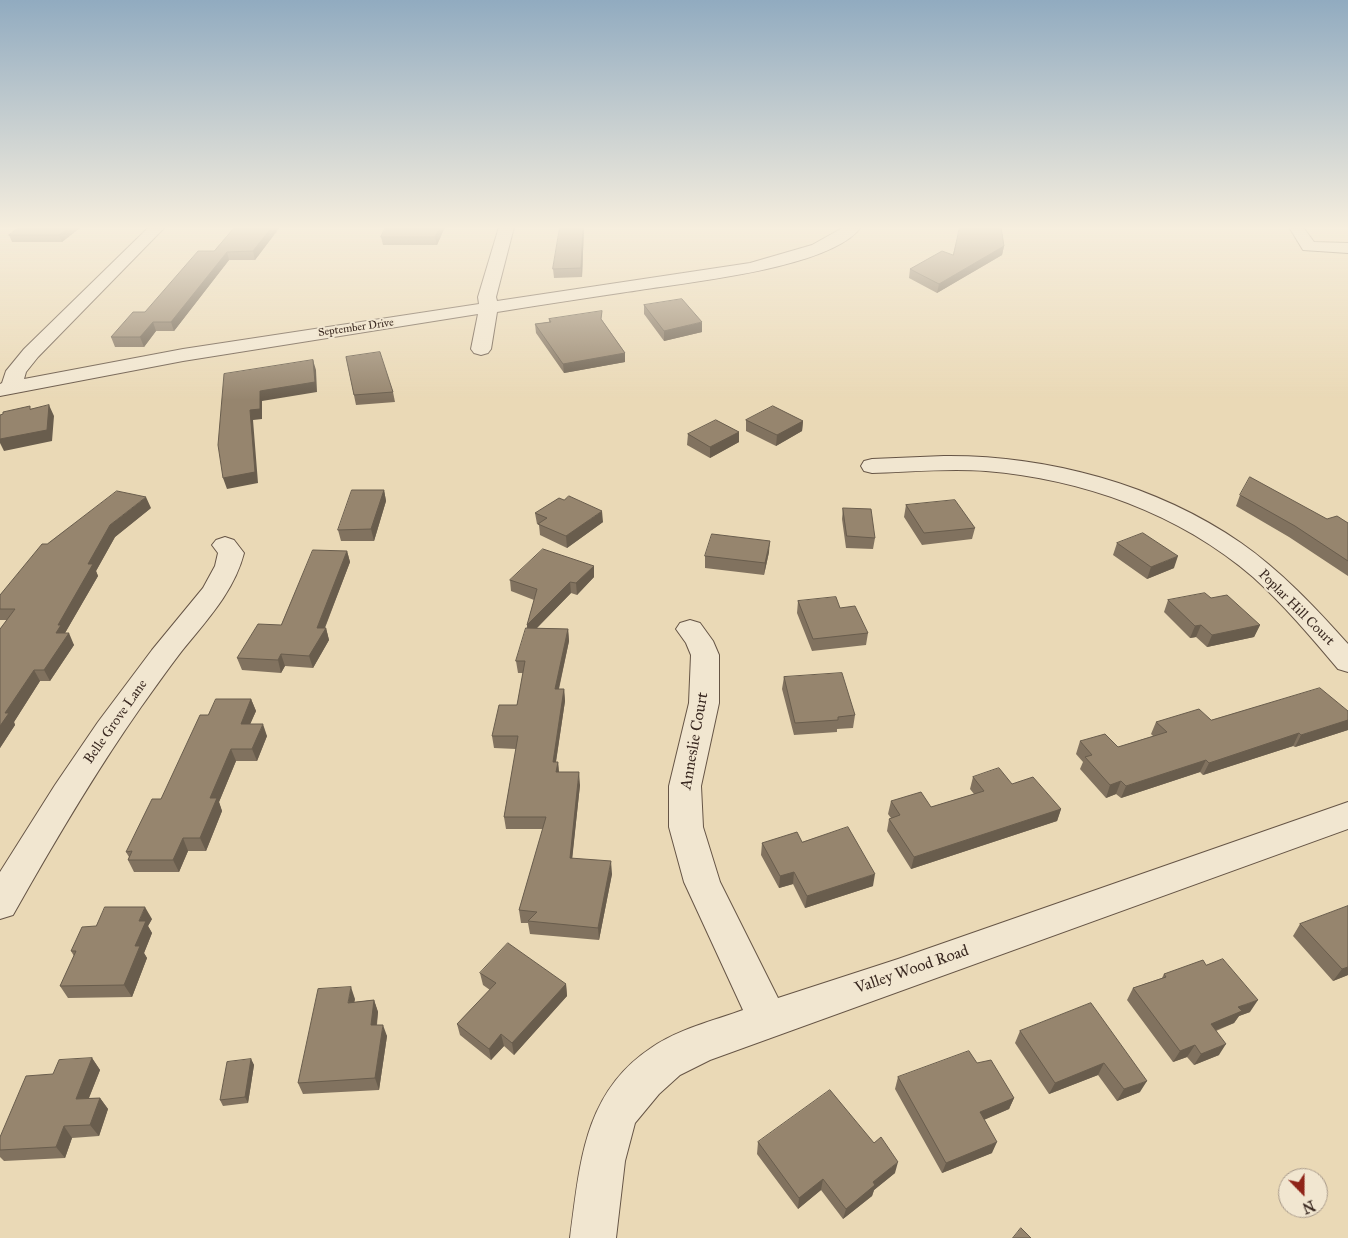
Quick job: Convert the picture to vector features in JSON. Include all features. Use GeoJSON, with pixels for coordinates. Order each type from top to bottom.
{"type":"FeatureCollection","features":[{"type":"Feature","properties":{"kind":"street"},"geometry":{"type":"LineString","coordinates":[[6,389],[16,371],[31,353],[99,285]]}},
{"type":"Feature","properties":{"kind":"street"},"geometry":{"type":"LineString","coordinates":[[481,349],[489,307],[487,297],[490,285]]}},
{"type":"Feature","properties":{"kind":"street","name":"September Drive"},"geometry":{"type":"LineString","coordinates":[[6,389],[192,353],[645,285]]}},
{"type":"Feature","properties":{"kind":"street","name":"Poplar Hill Court"},"geometry":{"type":"LineString","coordinates":[[872,466],[970,464],[1034,470],[1078,479],[1144,501],[1211,536],[1260,571],[1301,608],[1348,662]]}},
{"type":"Feature","properties":{"kind":"street","name":"Belle Grove Lane"},"geometry":{"type":"LineString","coordinates":[[0,904],[40,836],[109,730],[170,647],[206,603],[220,581],[229,566],[231,553],[225,545]]}},
{"type":"Feature","properties":{"kind":"street","name":"Anneslie Court"},"geometry":{"type":"LineString","coordinates":[[690,629],[699,641],[705,655],[704,703],[685,786],[686,826],[702,882],[768,1020]]}},
{"type":"Feature","properties":{"kind":"street","name":"Valley Wood Road"},"geometry":{"type":"LineString","coordinates":[[593,1238],[603,1161],[620,1108],[644,1080],[666,1061],[698,1045],[898,976],[1348,815]]}},
{"type":"Feature","properties":{"kind":"building"},"geometry":{"type":"Polygon","coordinates":[[[169,285],[201,285],[171,322],[153,322],[140,337],[111,337],[133,312],[145,312],[169,285]]]}},
{"type":"Feature","properties":{"kind":"building"},"geometry":{"type":"Polygon","coordinates":[[[682,299],[702,322],[664,331],[644,305],[682,299]]]}},
{"type":"Feature","properties":{"kind":"building"},"geometry":{"type":"Polygon","coordinates":[[[602,311],[601,319],[625,353],[563,364],[535,324],[551,322],[549,319],[602,311]]]}},
{"type":"Feature","properties":{"kind":"building"},"geometry":{"type":"Polygon","coordinates":[[[380,352],[393,392],[354,395],[346,357],[380,352]]]}},
{"type":"Feature","properties":{"kind":"building"},"geometry":{"type":"Polygon","coordinates":[[[313,360],[315,382],[260,391],[260,409],[250,410],[255,472],[223,478],[218,445],[224,374],[313,360]]]}},
{"type":"Feature","properties":{"kind":"building"},"geometry":{"type":"Polygon","coordinates":[[[49,405],[47,430],[0,439],[0,415],[3,412],[30,406],[30,409],[49,405]]]}},
{"type":"Feature","properties":{"kind":"building"},"geometry":{"type":"Polygon","coordinates":[[[773,406],[803,421],[777,435],[746,420],[773,406]]]}},
{"type":"Feature","properties":{"kind":"building"},"geometry":{"type":"Polygon","coordinates":[[[716,420],[739,432],[710,447],[688,434],[716,420]]]}},
{"type":"Feature","properties":{"kind":"building"},"geometry":{"type":"Polygon","coordinates":[[[1250,477],[1327,519],[1337,516],[1348,523],[1348,561],[1295,526],[1240,495],[1250,477]]]}},
{"type":"Feature","properties":{"kind":"building"},"geometry":{"type":"Polygon","coordinates":[[[352,490],[384,490],[371,529],[338,530],[352,490]]]}},
{"type":"Feature","properties":{"kind":"building"},"geometry":{"type":"Polygon","coordinates":[[[117,491],[146,497],[110,525],[88,564],[93,564],[58,625],[61,625],[56,633],[69,633],[44,670],[34,670],[5,713],[9,713],[0,726],[0,629],[15,609],[0,609],[0,595],[42,544],[47,544],[117,491]]]}},
{"type":"Feature","properties":{"kind":"building"},"geometry":{"type":"Polygon","coordinates":[[[569,496],[602,511],[566,536],[538,524],[547,518],[535,513],[559,498],[564,500],[569,496]]]}},
{"type":"Feature","properties":{"kind":"building"},"geometry":{"type":"Polygon","coordinates":[[[955,500],[975,528],[924,533],[906,505],[955,500]]]}},
{"type":"Feature","properties":{"kind":"building"},"geometry":{"type":"Polygon","coordinates":[[[843,508],[871,509],[875,538],[847,536],[843,508]]]}},
{"type":"Feature","properties":{"kind":"building"},"geometry":{"type":"Polygon","coordinates":[[[1143,533],[1178,556],[1151,567],[1117,543],[1143,533]]]}},
{"type":"Feature","properties":{"kind":"building"},"geometry":{"type":"Polygon","coordinates":[[[712,534],[770,541],[765,563],[705,556],[712,534]]]}},
{"type":"Feature","properties":{"kind":"building"},"geometry":{"type":"Polygon","coordinates":[[[543,549],[594,566],[576,583],[570,582],[527,625],[537,589],[510,580],[543,549]]]}},
{"type":"Feature","properties":{"kind":"building"},"geometry":{"type":"Polygon","coordinates":[[[313,550],[347,551],[317,628],[326,628],[309,656],[281,654],[278,660],[237,658],[258,624],[281,625],[313,550]]]}},
{"type":"Feature","properties":{"kind":"building"},"geometry":{"type":"Polygon","coordinates":[[[1205,593],[1211,598],[1227,595],[1260,625],[1212,635],[1201,625],[1195,626],[1168,600],[1205,593]]]}},
{"type":"Feature","properties":{"kind":"building"},"geometry":{"type":"Polygon","coordinates":[[[836,597],[840,608],[855,606],[868,633],[813,639],[798,601],[836,597]]]}},
{"type":"Feature","properties":{"kind":"building"},"geometry":{"type":"Polygon","coordinates":[[[526,628],[568,629],[555,689],[564,689],[553,762],[558,762],[556,772],[579,772],[570,858],[611,861],[598,928],[528,921],[537,912],[519,910],[546,817],[504,817],[518,736],[492,736],[499,705],[517,705],[525,661],[516,661],[526,628]]]}},
{"type":"Feature","properties":{"kind":"building"},"geometry":{"type":"Polygon","coordinates":[[[842,673],[855,715],[838,717],[838,720],[795,723],[784,677],[842,673]]]}},
{"type":"Feature","properties":{"kind":"building"},"geometry":{"type":"Polygon","coordinates":[[[1320,688],[1348,711],[1348,720],[1301,735],[1299,733],[1209,763],[1206,760],[1126,786],[1121,781],[1110,785],[1085,757],[1092,755],[1080,741],[1105,734],[1118,747],[1167,732],[1156,722],[1199,709],[1211,720],[1320,688]]]}},
{"type":"Feature","properties":{"kind":"building"},"geometry":{"type":"Polygon","coordinates":[[[216,699],[251,699],[241,724],[263,724],[252,749],[231,749],[210,798],[217,798],[200,838],[183,838],[173,860],[128,860],[132,851],[126,852],[152,799],[161,799],[200,715],[208,715],[216,699]]]}},
{"type":"Feature","properties":{"kind":"building"},"geometry":{"type":"Polygon","coordinates":[[[999,768],[1012,784],[1033,777],[1061,809],[914,857],[889,819],[900,815],[891,801],[921,792],[931,807],[984,791],[973,777],[999,768]]]}},
{"type":"Feature","properties":{"kind":"building"},"geometry":{"type":"Polygon","coordinates":[[[848,827],[875,874],[807,896],[794,872],[780,876],[762,843],[797,832],[802,842],[848,827]]]}},
{"type":"Feature","properties":{"kind":"building"},"geometry":{"type":"Polygon","coordinates":[[[1348,906],[1348,967],[1342,969],[1300,924],[1348,906]]]}},
{"type":"Feature","properties":{"kind":"building"},"geometry":{"type":"Polygon","coordinates":[[[105,907],[145,907],[139,921],[146,921],[135,946],[140,946],[124,985],[60,986],[76,951],[71,951],[82,927],[96,926],[105,907]]]}},
{"type":"Feature","properties":{"kind":"building"},"geometry":{"type":"Polygon","coordinates":[[[508,943],[566,984],[512,1043],[501,1034],[489,1049],[457,1024],[496,983],[480,973],[508,943]]]}},
{"type":"Feature","properties":{"kind":"building"},"geometry":{"type":"Polygon","coordinates":[[[1223,959],[1258,1000],[1238,1007],[1242,1011],[1211,1024],[1226,1044],[1201,1054],[1195,1045],[1180,1051],[1133,988],[1166,977],[1164,974],[1203,960],[1206,965],[1223,959]]]}},
{"type":"Feature","properties":{"kind":"building"},"geometry":{"type":"Polygon","coordinates":[[[351,987],[348,1003],[374,1000],[371,1025],[383,1025],[375,1078],[298,1083],[318,989],[351,987]]]}},
{"type":"Feature","properties":{"kind":"building"},"geometry":{"type":"Polygon","coordinates":[[[1091,1003],[1147,1081],[1124,1089],[1104,1063],[1055,1083],[1020,1031],[1091,1003]]]}},
{"type":"Feature","properties":{"kind":"building"},"geometry":{"type":"Polygon","coordinates":[[[969,1051],[977,1063],[991,1060],[1014,1098],[980,1112],[997,1142],[946,1163],[898,1077],[969,1051]]]}},
{"type":"Feature","properties":{"kind":"building"},"geometry":{"type":"Polygon","coordinates":[[[92,1058],[76,1099],[100,1098],[90,1125],[64,1126],[56,1147],[0,1150],[0,1137],[26,1076],[53,1074],[59,1060],[92,1058]]]}},
{"type":"Feature","properties":{"kind":"building"},"geometry":{"type":"Polygon","coordinates":[[[251,1059],[245,1097],[220,1100],[227,1062],[251,1059]]]}},
{"type":"Feature","properties":{"kind":"building"},"geometry":{"type":"Polygon","coordinates":[[[830,1090],[874,1143],[881,1137],[898,1162],[873,1182],[875,1185],[846,1209],[823,1179],[799,1198],[758,1142],[830,1090]]]}},
{"type":"Feature","properties":{"kind":"building"},"geometry":{"type":"Polygon","coordinates":[[[1021,1228],[1031,1238],[1013,1238],[1021,1228]]]}}]}
